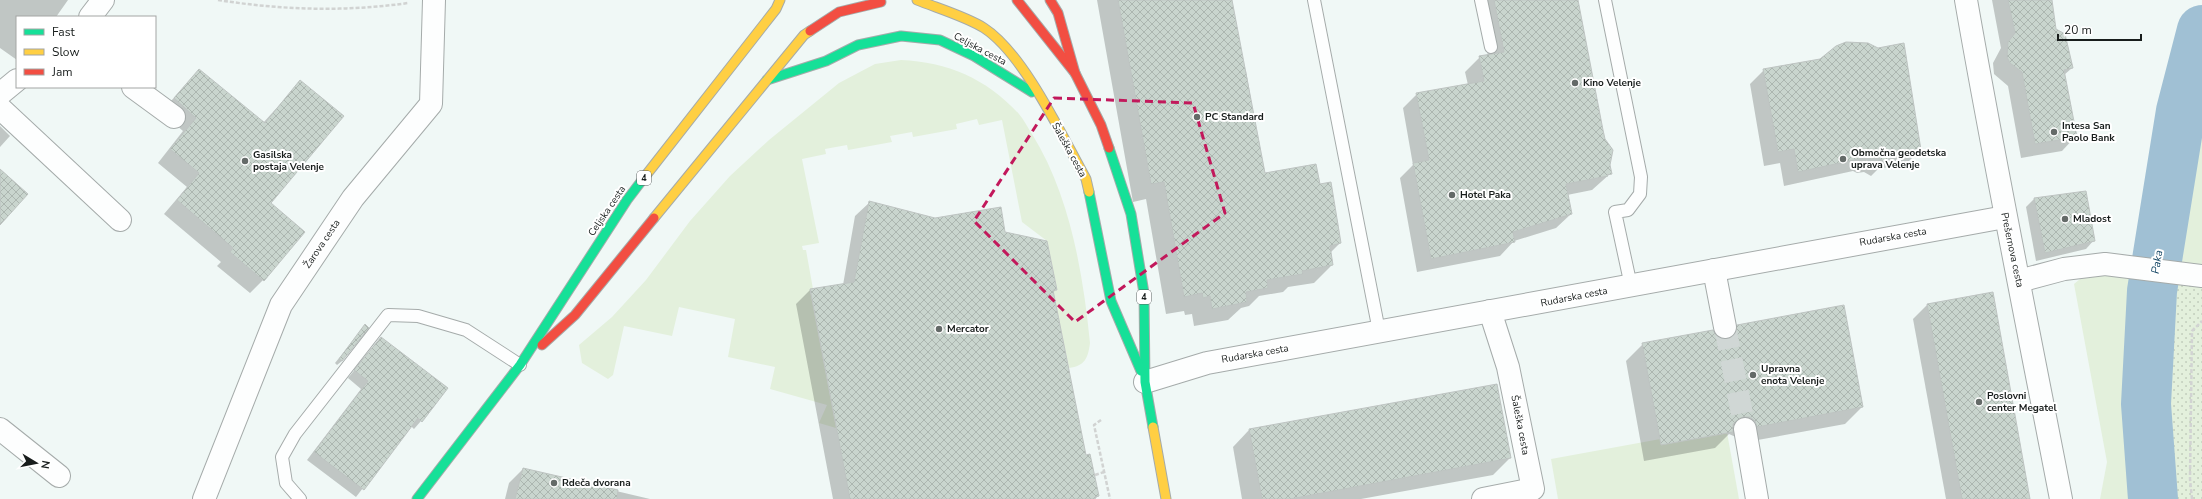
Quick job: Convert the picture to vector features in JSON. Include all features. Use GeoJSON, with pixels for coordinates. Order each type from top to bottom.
{"type":"FeatureCollection","features":[{"type":"Feature","properties":{"kind":"main road","name":"Celjska cesta"},"geometry":{"type":"LineString","coordinates":[[417,499],[520,365],[627,200],[771,15],[780,0]]}},
{"type":"Feature","properties":{"kind":"main road"},"geometry":{"type":"LineString","coordinates":[[857,0],[881,2],[893,0]]}},
{"type":"Feature","properties":{"kind":"main road","name":"Šaleška cesta"},"geometry":{"type":"LineString","coordinates":[[917,0],[984,28],[1008,48],[1040,97],[1086,180],[1111,301],[1145,382]]}},
{"type":"Feature","properties":{"kind":"main road","name":"Šaleška cesta"},"geometry":{"type":"LineString","coordinates":[[1017,0],[1075,73],[1101,125],[1131,214],[1144,293],[1145,382],[1166,499]]}},
{"type":"Feature","properties":{"kind":"main road"},"geometry":{"type":"LineString","coordinates":[[1050,0],[1058,13],[1075,73]]}},
{"type":"Feature","properties":{"kind":"main road","name":"Celjska cesta"},"geometry":{"type":"LineString","coordinates":[[520,365],[575,315],[804,35],[839,12],[881,2]]}},
{"type":"Feature","properties":{"kind":"main road","name":"Celjska cesta"},"geometry":{"type":"LineString","coordinates":[[767,80],[826,61],[858,45],[901,36],[940,40],[974,56],[1040,97]]}},
{"type":"Feature","properties":{"kind":"street"},"geometry":{"type":"LineString","coordinates":[[91,16],[103,0]]}},
{"type":"Feature","properties":{"kind":"street","name":"Žarova cesta"},"geometry":{"type":"LineString","coordinates":[[204,499],[282,305],[353,198],[431,104],[434,0]]}},
{"type":"Feature","properties":{"kind":"street","name":"Prešernova cesta"},"geometry":{"type":"LineString","coordinates":[[1966,0],[2005,217],[2019,281],[2061,499]]}},
{"type":"Feature","properties":{"kind":"street"},"geometry":{"type":"LineString","coordinates":[[0,72],[16,73]]}},
{"type":"Feature","properties":{"kind":"street"},"geometry":{"type":"LineString","coordinates":[[0,94],[16,81]]}},
{"type":"Feature","properties":{"kind":"street"},"geometry":{"type":"LineString","coordinates":[[134,88],[174,117]]}},
{"type":"Feature","properties":{"kind":"street"},"geometry":{"type":"LineString","coordinates":[[0,108],[120,220]]}},
{"type":"Feature","properties":{"kind":"street","name":"Rudarska cesta"},"geometry":{"type":"LineString","coordinates":[[1145,382],[1207,363],[2005,217]]}},
{"type":"Feature","properties":{"kind":"street"},"geometry":{"type":"LineString","coordinates":[[2019,281],[2064,269],[2105,264],[2202,276]]}},
{"type":"Feature","properties":{"kind":"street"},"geometry":{"type":"LineString","coordinates":[[1714,270],[1725,327]]}},
{"type":"Feature","properties":{"kind":"street","name":"Šaleška cesta"},"geometry":{"type":"LineString","coordinates":[[1483,499],[1534,494],[1508,367],[1490,311]]}},
{"type":"Feature","properties":{"kind":"street"},"geometry":{"type":"LineString","coordinates":[[0,429],[58,476]]}},
{"type":"Feature","properties":{"kind":"street"},"geometry":{"type":"LineString","coordinates":[[1744,429],[1757,499]]}},
{"type":"Feature","properties":{"kind":"lane"},"geometry":{"type":"LineString","coordinates":[[1314,0],[1379,331]]}},
{"type":"Feature","properties":{"kind":"lane"},"geometry":{"type":"LineString","coordinates":[[1481,0],[1491,47]]}},
{"type":"Feature","properties":{"kind":"lane"},"geometry":{"type":"LineString","coordinates":[[1605,0],[1641,177],[1640,194],[1628,210],[1615,212],[1631,286]]}},
{"type":"Feature","properties":{"kind":"lane"},"geometry":{"type":"LineString","coordinates":[[300,499],[286,483],[282,457],[296,434],[388,314],[418,316],[466,330],[520,365]]}},
{"type":"Feature","properties":{"kind":"path"},"geometry":{"type":"LineString","coordinates":[[218,0],[246,5],[316,10],[413,2]]}},
{"type":"Feature","properties":{"kind":"path"},"geometry":{"type":"LineString","coordinates":[[2192,499],[2190,479],[2192,331],[2202,321]]}},
{"type":"Feature","properties":{"kind":"path"},"geometry":{"type":"LineString","coordinates":[[1100,420],[1094,425],[1110,499]]}},
{"type":"Feature","properties":{"kind":"path"},"geometry":{"type":"LineString","coordinates":[[1095,475],[1104,472]]}},
{"type":"Feature","properties":{"kind":"highlighted area"},"geometry":{"type":"Polygon","coordinates":[[[1054,98],[1193,103],[1225,213],[1075,322],[974,221],[1054,98]]]}},
{"type":"Feature","properties":{"kind":"green space"},"geometry":{"type":"Polygon","coordinates":[[[901,60],[935,64],[966,75],[980,82],[994,91],[1019,114],[1032,134],[1056,183],[1073,235],[1079,262],[1090,343],[1087,357],[1082,363],[1069,368],[1053,291],[1057,290],[1047,241],[1022,222],[1002,120],[979,125],[977,119],[956,124],[957,129],[913,137],[912,132],[890,136],[892,142],[848,150],[847,145],[825,149],[826,154],[802,159],[819,243],[802,246],[803,250],[806,250],[813,289],[810,290],[836,428],[819,423],[827,405],[770,389],[775,367],[728,357],[735,319],[679,307],[672,336],[624,326],[613,375],[608,379],[582,363],[579,345],[612,317],[646,280],[690,221],[730,176],[769,140],[839,83],[875,64],[901,60]]]}},
{"type":"Feature","properties":{"kind":"green space"},"geometry":{"type":"Polygon","coordinates":[[[2202,81],[2202,267],[2165,263],[2168,216],[2202,81]]]}},
{"type":"Feature","properties":{"kind":"green space"},"geometry":{"type":"Polygon","coordinates":[[[2099,272],[2139,276],[2130,385],[2138,499],[2100,499],[2107,462],[2074,284],[2085,275],[2099,272]]]}},
{"type":"Feature","properties":{"kind":"green space"},"geometry":{"type":"Polygon","coordinates":[[[2167,281],[2202,286],[2202,499],[2162,499],[2167,281]]]}},
{"type":"Feature","properties":{"kind":"green space"},"geometry":{"type":"Polygon","coordinates":[[[1726,427],[1739,499],[1558,499],[1551,459],[1726,427]]]}},
{"type":"Feature","properties":{"kind":"building","name":"PC Standard"},"geometry":{"type":"Polygon","coordinates":[[[1118,0],[1232,0],[1265,173],[1316,164],[1320,184],[1331,182],[1341,243],[1330,246],[1333,265],[1302,271],[1303,274],[1267,280],[1268,288],[1246,292],[1247,302],[1212,309],[1210,296],[1203,298],[1202,293],[1184,297],[1164,182],[1151,184],[1118,0]]]}},
{"type":"Feature","properties":{"kind":"building"},"geometry":{"type":"Polygon","coordinates":[[[1494,0],[1578,0],[1605,139],[1613,150],[1610,165],[1612,174],[1566,184],[1572,214],[1513,232],[1515,242],[1431,259],[1413,163],[1429,160],[1416,93],[1484,81],[1479,56],[1504,52],[1494,0]]]}},
{"type":"Feature","properties":{"kind":"building"},"geometry":{"type":"Polygon","coordinates":[[[2008,0],[2052,0],[2056,29],[2065,34],[2073,68],[2064,70],[2077,137],[2035,144],[2022,72],[2010,63],[2007,57],[2008,42],[2015,33],[2008,0]]]}},
{"type":"Feature","properties":{"kind":"building"},"geometry":{"type":"Polygon","coordinates":[[[1846,42],[1868,43],[1878,48],[1904,43],[1921,150],[1891,156],[1886,163],[1879,158],[1871,159],[1868,157],[1798,172],[1794,149],[1778,152],[1763,69],[1820,59],[1836,46],[1846,42]]]}},
{"type":"Feature","properties":{"kind":"building","name":"Gasilska postaja Velenje"},"geometry":{"type":"Polygon","coordinates":[[[199,69],[265,123],[300,80],[344,116],[271,203],[305,232],[264,281],[230,252],[233,248],[177,200],[199,173],[170,149],[196,118],[174,98],[199,69]]]}},
{"type":"Feature","properties":{"kind":"building"},"geometry":{"type":"Polygon","coordinates":[[[0,169],[28,194],[0,225],[0,169]]]}},
{"type":"Feature","properties":{"kind":"building","name":"Mladost"},"geometry":{"type":"Polygon","coordinates":[[[2086,191],[2095,241],[2045,253],[2034,198],[2086,191]]]}},
{"type":"Feature","properties":{"kind":"building","name":"Mercator"},"geometry":{"type":"Polygon","coordinates":[[[869,201],[935,218],[1001,207],[1005,232],[1047,241],[1057,290],[1053,290],[1086,455],[1090,454],[1099,496],[1095,497],[1095,499],[850,499],[810,289],[854,282],[869,201]]]}},
{"type":"Feature","properties":{"kind":"building","name":"Poslovni center Megatel"},"geometry":{"type":"Polygon","coordinates":[[[1993,292],[2030,499],[1962,499],[1927,304],[1993,292]]]}},
{"type":"Feature","properties":{"kind":"building","name":"Upravna enota Velenje"},"geometry":{"type":"Polygon","coordinates":[[[1844,305],[1863,407],[1757,427],[1755,421],[1750,417],[1743,417],[1733,424],[1733,432],[1661,445],[1642,343],[1713,330],[1716,335],[1727,339],[1733,336],[1737,325],[1844,305]]]}},
{"type":"Feature","properties":{"kind":"building"},"geometry":{"type":"Polygon","coordinates":[[[365,324],[369,328],[342,361],[339,359],[365,324]]]}},
{"type":"Feature","properties":{"kind":"building"},"geometry":{"type":"Polygon","coordinates":[[[381,337],[448,388],[422,422],[418,418],[364,490],[314,452],[368,381],[354,370],[381,337]]]}},
{"type":"Feature","properties":{"kind":"building"},"geometry":{"type":"Polygon","coordinates":[[[1497,384],[1511,458],[1290,499],[1262,499],[1249,429],[1497,384]]]}},
{"type":"Feature","properties":{"kind":"building","name":"Rdeča dvorana"},"geometry":{"type":"Polygon","coordinates":[[[523,468],[618,490],[617,499],[515,499],[523,468]]]}},
{"type":"Feature","properties":{"kind":"waterway","name":"Paka"},"geometry":{"type":"LineString","coordinates":[[2153,499],[2146,404],[2152,291],[2181,111],[2202,30]]}},
{"type":"Feature","properties":{"kind":"tunnel"},"geometry":{"type":"LineString","coordinates":[[1725,327],[1745,429]]}},
{"type":"Feature","properties":{"kind":"traffic: fast"},"geometry":{"type":"LineString","coordinates":[[767,80],[826,61],[858,45],[901,36],[940,40],[974,56],[1032,92]]}},
{"type":"Feature","properties":{"kind":"traffic: fast"},"geometry":{"type":"LineString","coordinates":[[1109,148],[1131,214],[1144,293],[1145,382],[1153,427]]}},
{"type":"Feature","properties":{"kind":"traffic: fast"},"geometry":{"type":"LineString","coordinates":[[417,499],[520,365],[627,200],[643,179]]}},
{"type":"Feature","properties":{"kind":"traffic: fast"},"geometry":{"type":"LineString","coordinates":[[1089,192],[1111,301],[1141,371]]}},
{"type":"Feature","properties":{"kind":"traffic: slow"},"geometry":{"type":"LineString","coordinates":[[643,179],[776,9],[780,0]]}},
{"type":"Feature","properties":{"kind":"traffic: slow"},"geometry":{"type":"LineString","coordinates":[[917,0],[961,16],[984,28],[999,40],[1028,76],[1041,97],[1086,179],[1089,192]]}},
{"type":"Feature","properties":{"kind":"traffic: slow"},"geometry":{"type":"LineString","coordinates":[[654,218],[804,35],[810,31]]}},
{"type":"Feature","properties":{"kind":"traffic: slow"},"geometry":{"type":"LineString","coordinates":[[1153,427],[1166,499]]}},
{"type":"Feature","properties":{"kind":"traffic: jam"},"geometry":{"type":"LineString","coordinates":[[1017,0],[1075,73],[1101,125],[1109,148]]}},
{"type":"Feature","properties":{"kind":"traffic: jam"},"geometry":{"type":"LineString","coordinates":[[1050,0],[1058,13],[1075,73]]}},
{"type":"Feature","properties":{"kind":"traffic: jam"},"geometry":{"type":"LineString","coordinates":[[810,31],[839,12],[881,2]]}},
{"type":"Feature","properties":{"kind":"traffic: jam"},"geometry":{"type":"LineString","coordinates":[[542,345],[575,315],[654,218]]}},
{"type":"Feature","properties":{"kind":"place","name":"Kino Velenje"},"geometry":{"type":"Point","coordinates":[1575,83]}},
{"type":"Feature","properties":{"kind":"place","name":"PC Standard"},"geometry":{"type":"Point","coordinates":[1197,117]}},
{"type":"Feature","properties":{"kind":"place","name":"Intesa San Paolo Bank"},"geometry":{"type":"Point","coordinates":[2054,132]}},
{"type":"Feature","properties":{"kind":"place","name":"Območna geodetska uprava Velenje"},"geometry":{"type":"Point","coordinates":[1843,159]}},
{"type":"Feature","properties":{"kind":"place","name":"Gasilska postaja Velenje"},"geometry":{"type":"Point","coordinates":[245,161]}},
{"type":"Feature","properties":{"kind":"place","name":"Hotel Paka"},"geometry":{"type":"Point","coordinates":[1452,195]}},
{"type":"Feature","properties":{"kind":"place","name":"Mladost"},"geometry":{"type":"Point","coordinates":[2065,219]}},
{"type":"Feature","properties":{"kind":"place","name":"Mercator"},"geometry":{"type":"Point","coordinates":[939,329]}},
{"type":"Feature","properties":{"kind":"place","name":"Upravna enota Velenje"},"geometry":{"type":"Point","coordinates":[1753,375]}},
{"type":"Feature","properties":{"kind":"place","name":"Poslovni center Megatel"},"geometry":{"type":"Point","coordinates":[1979,402]}},
{"type":"Feature","properties":{"kind":"place","name":"Rdeča dvorana"},"geometry":{"type":"Point","coordinates":[554,483]}}]}
